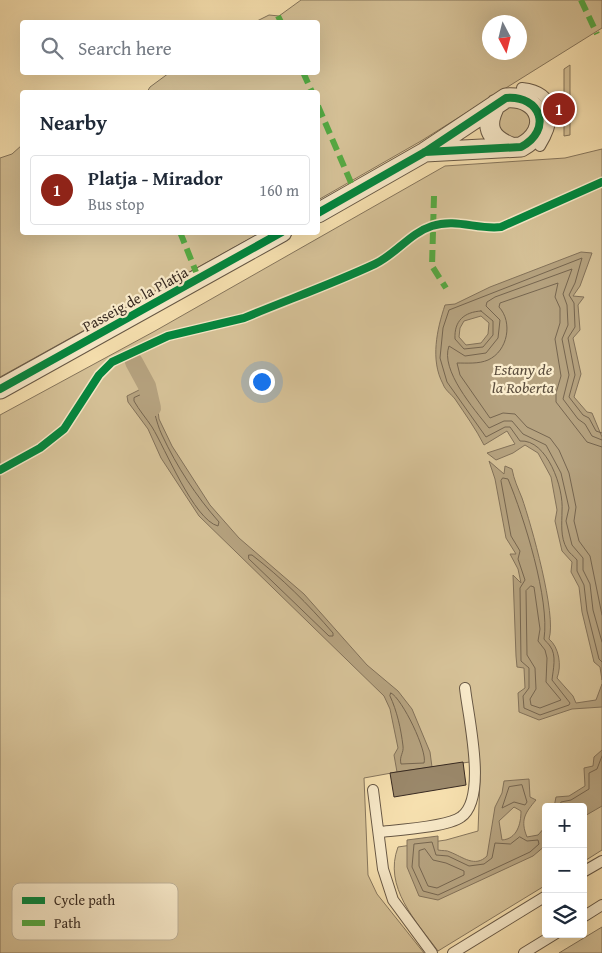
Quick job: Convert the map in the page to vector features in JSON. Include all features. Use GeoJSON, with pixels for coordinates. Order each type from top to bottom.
{"type":"FeatureCollection","features":[{"type":"Feature","properties":{"kind":"street"},"geometry":{"type":"LineString","coordinates":[[320,212],[425,152],[506,98],[518,97],[529,101],[537,110],[540,121],[538,132],[531,142],[520,147],[425,152]]}},
{"type":"Feature","properties":{"kind":"street"},"geometry":{"type":"LineString","coordinates":[[496,104],[491,116],[490,127],[495,139],[511,147]]}},
{"type":"Feature","properties":{"kind":"street","name":"Passeig de la Platja"},"geometry":{"type":"LineString","coordinates":[[0,389],[277,235]]}},
{"type":"Feature","properties":{"kind":"lane"},"geometry":{"type":"LineString","coordinates":[[522,88],[542,93],[548,100],[550,108],[549,128],[540,146]]}},
{"type":"Feature","properties":{"kind":"lane"},"geometry":{"type":"LineString","coordinates":[[379,832],[438,825],[460,818],[470,807],[474,791],[474,762],[464,688]]}},
{"type":"Feature","properties":{"kind":"lane"},"geometry":{"type":"LineString","coordinates":[[373,790],[384,870],[393,900],[432,953]]}},
{"type":"Feature","properties":{"kind":"lane"},"geometry":{"type":"LineString","coordinates":[[587,870],[602,861]]}},
{"type":"Feature","properties":{"kind":"lane"},"geometry":{"type":"LineString","coordinates":[[453,953],[542,898]]}},
{"type":"Feature","properties":{"kind":"lane"},"geometry":{"type":"LineString","coordinates":[[587,915],[602,906]]}},
{"type":"Feature","properties":{"kind":"lane"},"geometry":{"type":"LineString","coordinates":[[524,953],[548,938]]}},
{"type":"Feature","properties":{"kind":"shaded area"},"geometry":{"type":"Polygon","coordinates":[[[301,0],[602,0],[602,28],[421,141],[320,199],[320,90],[148,90],[166,75],[320,75],[320,20],[259,20],[269,15],[279,16],[301,0]]]}},
{"type":"Feature","properties":{"kind":"shaded area"},"geometry":{"type":"Polygon","coordinates":[[[570,65],[570,135],[564,136],[564,69],[570,65]]]}},
{"type":"Feature","properties":{"kind":"shaded area"},"geometry":{"type":"Polygon","coordinates":[[[523,104],[535,124],[521,142],[499,136],[496,113],[501,107],[523,104]]]}},
{"type":"Feature","properties":{"kind":"shaded area"},"geometry":{"type":"Polygon","coordinates":[[[20,147],[20,235],[256,235],[0,377],[0,158],[12,154],[20,147]]]}},
{"type":"Feature","properties":{"kind":"shaded area"},"geometry":{"type":"Polygon","coordinates":[[[602,149],[602,850],[587,859],[587,803],[542,803],[542,887],[438,951],[404,903],[398,890],[395,862],[398,847],[446,840],[478,831],[480,779],[472,701],[461,687],[470,762],[432,767],[415,757],[397,772],[364,778],[368,875],[377,894],[424,953],[0,953],[0,415],[155,331],[445,166],[565,158],[602,149]]]}},
{"type":"Feature","properties":{"kind":"shaded area"},"geometry":{"type":"Polygon","coordinates":[[[602,927],[602,953],[559,953],[584,938],[587,938],[587,936],[602,927]]]}},
{"type":"Feature","properties":{"kind":"water","name":"Estany de la Roberta"},"geometry":{"type":"Polygon","coordinates":[[[581,252],[592,253],[580,286],[573,296],[584,297],[578,305],[580,330],[573,338],[581,374],[574,397],[587,412],[592,413],[602,437],[602,680],[600,667],[594,662],[582,612],[579,587],[571,572],[572,562],[562,551],[555,521],[557,510],[551,477],[538,453],[525,445],[513,453],[496,460],[487,453],[515,444],[507,431],[484,445],[455,399],[445,388],[439,375],[436,344],[439,324],[445,305],[455,304],[490,287],[581,252]],[[481,316],[464,321],[460,328],[459,337],[466,345],[481,343],[488,334],[489,323],[481,316]]]}},
{"type":"Feature","properties":{"kind":"water"},"geometry":{"type":"Polygon","coordinates":[[[147,386],[157,400],[159,419],[172,446],[210,505],[239,538],[304,594],[367,665],[398,691],[412,709],[430,752],[432,767],[397,772],[394,755],[398,748],[390,709],[384,696],[199,516],[161,458],[148,429],[128,402],[127,396],[147,386]]]}},
{"type":"Feature","properties":{"kind":"water"},"geometry":{"type":"Polygon","coordinates":[[[489,461],[504,474],[505,466],[512,469],[522,498],[542,569],[551,627],[549,639],[559,657],[559,673],[557,678],[573,696],[576,703],[596,700],[602,684],[602,707],[572,709],[539,720],[519,712],[518,693],[525,688],[524,668],[517,667],[513,575],[521,583],[518,569],[510,554],[516,554],[506,538],[495,479],[489,461]]]}},
{"type":"Feature","properties":{"kind":"water"},"geometry":{"type":"Polygon","coordinates":[[[602,750],[602,806],[587,815],[587,803],[555,803],[556,797],[569,796],[585,786],[584,768],[593,766],[594,757],[602,750]]]}},
{"type":"Feature","properties":{"kind":"water"},"geometry":{"type":"Polygon","coordinates":[[[529,779],[530,797],[536,800],[525,817],[524,826],[527,837],[538,835],[542,830],[542,848],[533,856],[438,900],[419,896],[407,867],[407,840],[438,836],[438,850],[449,851],[469,860],[478,861],[487,856],[495,807],[502,793],[504,781],[529,779]],[[514,807],[499,821],[502,840],[515,834],[520,821],[521,811],[514,807]]]}},
{"type":"Feature","properties":{"kind":"building"},"geometry":{"type":"Polygon","coordinates":[[[463,762],[466,785],[394,797],[390,773],[463,762]]]}},
{"type":"Feature","properties":{"kind":"waterway"},"geometry":{"type":"LineString","coordinates":[[134,362],[147,386],[152,408]]}},
{"type":"Feature","properties":{"kind":"marked path"},"geometry":{"type":"LineString","coordinates":[[581,0],[597,34]]}},
{"type":"Feature","properties":{"kind":"marked path"},"geometry":{"type":"LineString","coordinates":[[278,16],[280,20]]}},
{"type":"Feature","properties":{"kind":"marked path"},"geometry":{"type":"LineString","coordinates":[[304,75],[311,90]]}},
{"type":"Feature","properties":{"kind":"marked path"},"geometry":{"type":"LineString","coordinates":[[320,111],[352,185]]}},
{"type":"Feature","properties":{"kind":"marked path"},"geometry":{"type":"LineString","coordinates":[[434,196],[432,266],[446,288]]}},
{"type":"Feature","properties":{"kind":"marked path"},"geometry":{"type":"LineString","coordinates":[[181,235],[196,272]]}},
{"type":"Feature","properties":{"kind":"cycle path"},"geometry":{"type":"LineString","coordinates":[[506,98],[528,102],[539,115],[540,123],[537,132],[531,140],[521,147],[425,152],[506,98]]}},
{"type":"Feature","properties":{"kind":"cycle path"},"geometry":{"type":"LineString","coordinates":[[320,212],[425,152]]}},
{"type":"Feature","properties":{"kind":"cycle path"},"geometry":{"type":"LineString","coordinates":[[0,470],[40,448],[64,429],[99,375],[112,362],[168,336],[244,318],[375,264],[390,255],[417,233],[432,226],[450,223],[501,227],[602,182]]}},
{"type":"Feature","properties":{"kind":"cycle path"},"geometry":{"type":"LineString","coordinates":[[0,389],[277,235]]}},
{"type":"Feature","properties":{"kind":"place","name":"Platja - Mirador"},"geometry":{"type":"Point","coordinates":[559,109]}}]}
